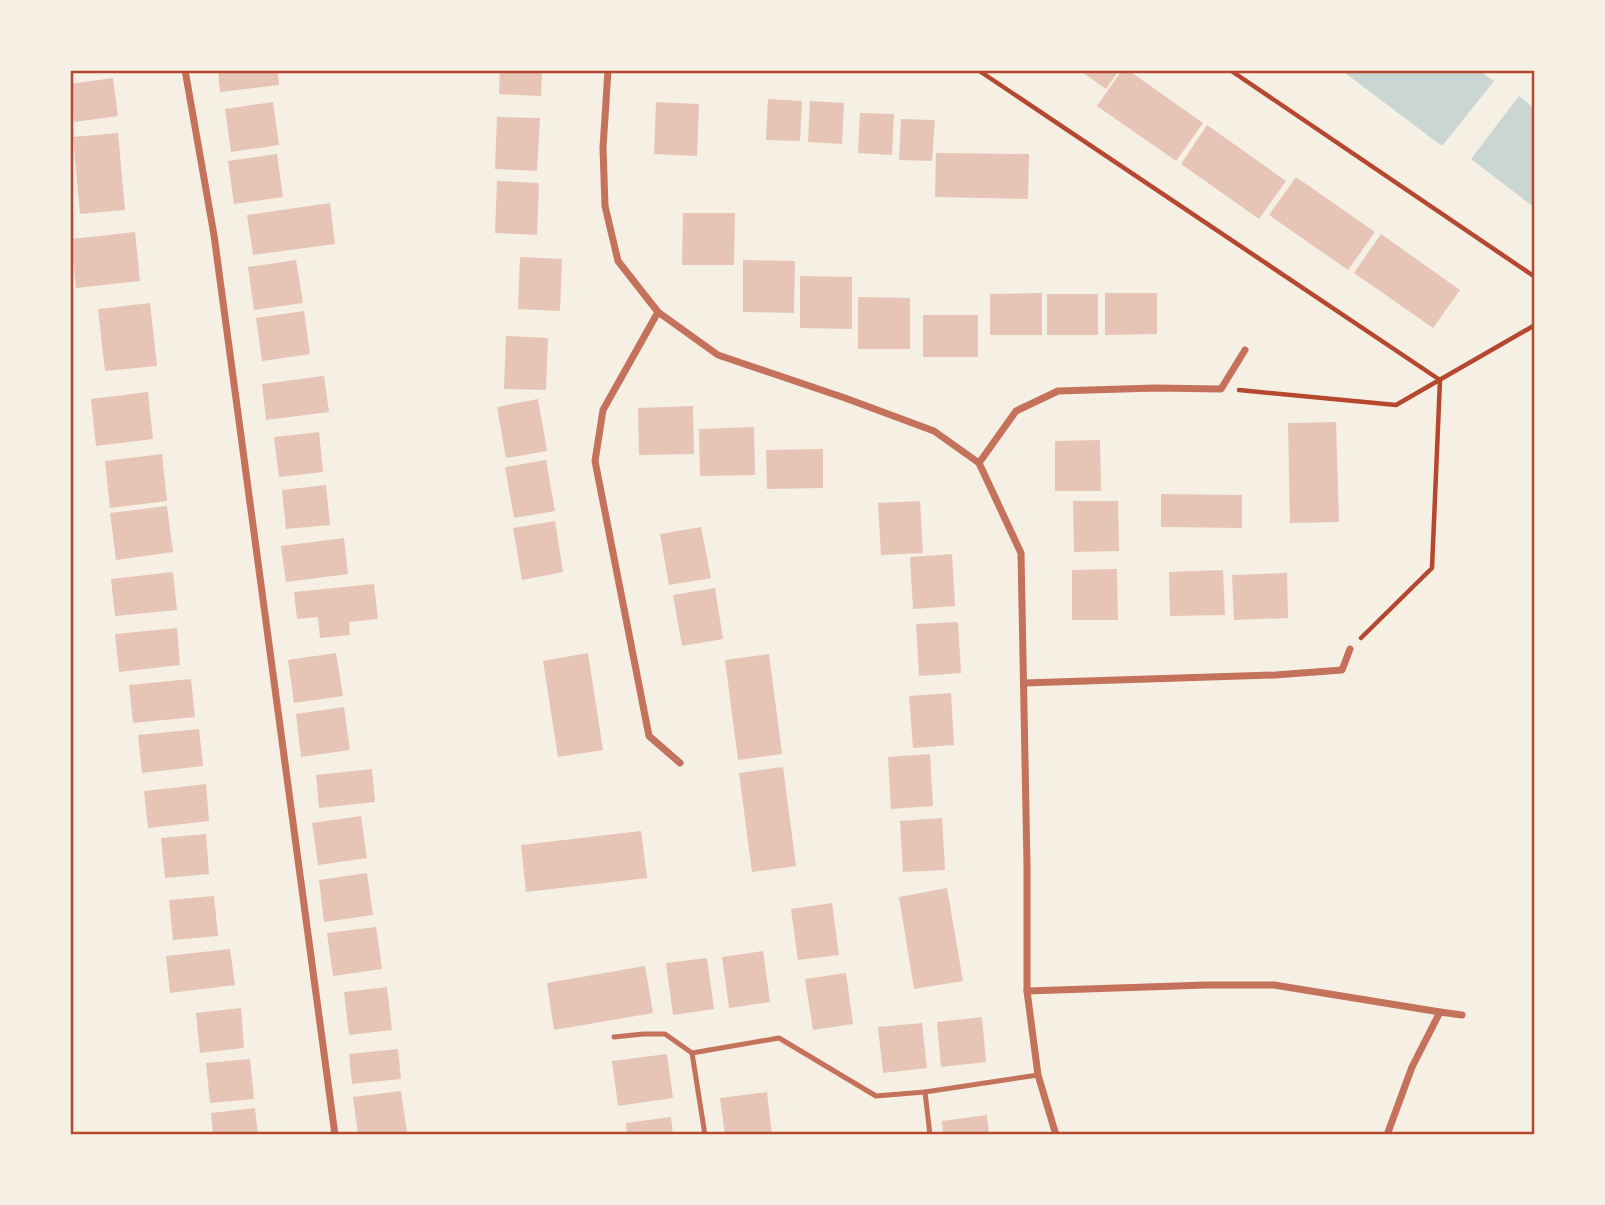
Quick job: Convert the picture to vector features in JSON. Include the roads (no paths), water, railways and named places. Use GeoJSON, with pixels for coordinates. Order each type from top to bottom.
{"type":"FeatureCollection","features":[{"type":"Feature","properties":{"kind":"street"},"geometry":{"type":"LineString","coordinates":[[185,70],[214,235],[335,1135]]}},
{"type":"Feature","properties":{"kind":"street"},"geometry":{"type":"LineString","coordinates":[[608,70],[603,148],[605,206],[618,261],[658,312],[718,355],[934,431],[979,463],[1021,553],[1027,991],[1038,1075],[1056,1135]]}},
{"type":"Feature","properties":{"kind":"street"},"geometry":{"type":"LineString","coordinates":[[658,312],[603,410],[595,461],[649,736],[680,763]]}},
{"type":"Feature","properties":{"kind":"street"},"geometry":{"type":"LineString","coordinates":[[979,463],[1016,411],[1058,391],[1221,389],[1245,350]]}},
{"type":"Feature","properties":{"kind":"street"},"geometry":{"type":"LineString","coordinates":[[1024,683],[1275,675],[1342,670],[1350,649]]}},
{"type":"Feature","properties":{"kind":"street"},"geometry":{"type":"LineString","coordinates":[[1027,991],[1274,985],[1462,1015]]}},
{"type":"Feature","properties":{"kind":"street"},"geometry":{"type":"LineString","coordinates":[[1387,1135],[1412,1067],[1440,1012]]}},
{"type":"Feature","properties":{"kind":"lane"},"geometry":{"type":"LineString","coordinates":[[614,1037],[665,1034],[692,1053],[779,1038],[876,1096],[925,1092],[1038,1075]]}},
{"type":"Feature","properties":{"kind":"lane"},"geometry":{"type":"LineString","coordinates":[[692,1053],[705,1135]]}},
{"type":"Feature","properties":{"kind":"lane"},"geometry":{"type":"LineString","coordinates":[[925,1092],[930,1135]]}}]}
